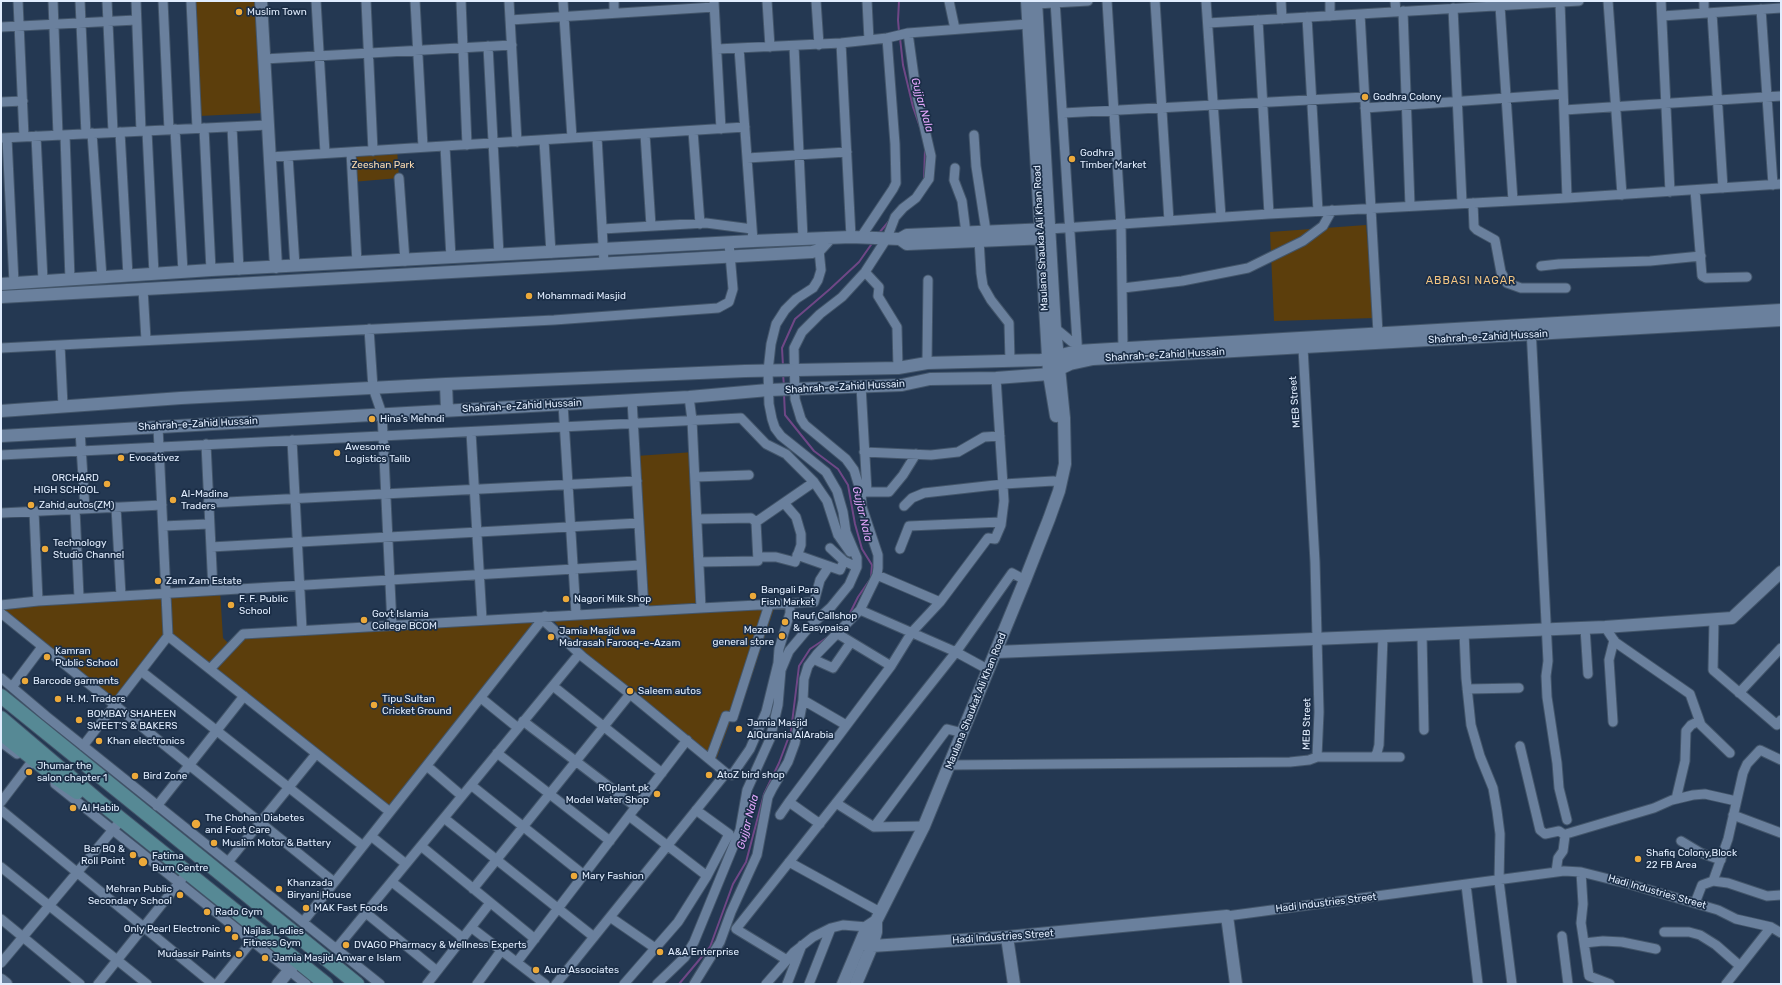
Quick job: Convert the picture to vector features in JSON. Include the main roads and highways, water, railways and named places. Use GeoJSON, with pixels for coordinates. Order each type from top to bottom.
{"type":"FeatureCollection","features":[{"type":"Feature","properties":{"kind":"main road"},"geometry":{"type":"LineString","coordinates":[[261,1],[276,267]]}},
{"type":"Feature","properties":{"kind":"main road","name":"Maulana Shaukat Ali Khan Road"},"geometry":{"type":"LineString","coordinates":[[1033,2],[1028,24],[1045,234],[1055,328],[1053,358]]}},
{"type":"Feature","properties":{"kind":"main road","name":"Maulana Shaukat Ali Khan Road"},"geometry":{"type":"LineString","coordinates":[[856,984],[874,920],[924,826],[950,765],[1049,519],[1065,464],[1064,418],[1054,372],[1053,358],[1033,2]]}},
{"type":"Feature","properties":{"kind":"main road"},"geometry":{"type":"LineString","coordinates":[[1,284],[211,270],[239,270],[729,243],[753,235],[804,239],[900,239],[907,235],[966,232],[983,236]]}},
{"type":"Feature","properties":{"kind":"main road"},"geometry":{"type":"LineString","coordinates":[[900,239],[907,244],[983,236],[1045,234]]}},
{"type":"Feature","properties":{"kind":"main road"},"geometry":{"type":"LineString","coordinates":[[1,296],[143,290],[819,250],[829,239]]}},
{"type":"Feature","properties":{"kind":"main road","name":"Shahrah-e-Zahid Hussain"},"geometry":{"type":"LineString","coordinates":[[1077,351],[1093,359],[1303,348],[1781,310]]}},
{"type":"Feature","properties":{"kind":"main road","name":"Shahrah-e-Zahid Hussain"},"geometry":{"type":"LineString","coordinates":[[1,411],[63,406],[446,384],[770,371],[898,368],[927,363],[1010,361],[1053,358],[1077,351],[1378,333],[1531,330],[1781,320]]}},
{"type":"Feature","properties":{"kind":"main road","name":"Shahrah-e-Zahid Hussain"},"geometry":{"type":"LineString","coordinates":[[1,436],[689,397],[771,390],[908,384],[930,379],[996,378],[1054,372],[1070,364],[1077,351]]}},
{"type":"Feature","properties":{"kind":"main road"},"geometry":{"type":"LineString","coordinates":[[446,384],[447,410]]}},
{"type":"Feature","properties":{"kind":"main road"},"geometry":{"type":"LineString","coordinates":[[996,652],[1585,628],[1732,618],[1781,572]]}},
{"type":"Feature","properties":{"kind":"main road"},"geometry":{"type":"LineString","coordinates":[[6,692],[207,863],[357,984]]}},
{"type":"Feature","properties":{"kind":"main road"},"geometry":{"type":"LineString","coordinates":[[1,723],[58,779],[80,794],[101,803]]}},
{"type":"Feature","properties":{"kind":"main road"},"geometry":{"type":"LineString","coordinates":[[1,723],[156,846],[187,877],[241,924],[293,966],[326,984]]}},
{"type":"Feature","properties":{"kind":"main road"},"geometry":{"type":"LineString","coordinates":[[187,877],[207,863]]}},
{"type":"Feature","properties":{"kind":"main road","name":"Hadi Industries Street"},"geometry":{"type":"LineString","coordinates":[[866,945],[1007,937],[1227,916],[1236,984]]}},
{"type":"Feature","properties":{"kind":"main road"},"geometry":{"type":"LineString","coordinates":[[1007,937],[1014,984]]}},
{"type":"Feature","properties":{"kind":"main road","name":"Maulana Shaukat Ali Khan Road"},"geometry":{"type":"LineString","coordinates":[[843,984],[866,945]]}},
{"type":"Feature","properties":{"kind":"main road"},"geometry":{"type":"LineString","coordinates":[[278,984],[293,966]]}},
{"type":"Feature","properties":{"kind":"main road"},"geometry":{"type":"LineString","coordinates":[[1,980],[6,984]]}},
{"type":"Feature","properties":{"kind":"waterway","name":"Gujjar Nala"},"geometry":{"type":"LineString","coordinates":[[899,1],[899,32]]}},
{"type":"Feature","properties":{"kind":"waterway","name":"Gujjar Nala"},"geometry":{"type":"LineString","coordinates":[[900,38],[903,65],[913,107],[920,127]]}},
{"type":"Feature","properties":{"kind":"waterway","name":"Gujjar Nala"},"geometry":{"type":"LineString","coordinates":[[924,180],[925,149]]}},
{"type":"Feature","properties":{"kind":"waterway","name":"Gujjar Nala"},"geometry":{"type":"LineString","coordinates":[[879,233],[890,220]]}},
{"type":"Feature","properties":{"kind":"waterway","name":"Gujjar Nala"},"geometry":{"type":"LineString","coordinates":[[783,366],[782,348],[795,319],[859,262],[873,242]]}},
{"type":"Feature","properties":{"kind":"waterway","name":"Gujjar Nala"},"geometry":{"type":"LineString","coordinates":[[783,374],[784,386]]}},
{"type":"Feature","properties":{"kind":"waterway","name":"Gujjar Nala"},"geometry":{"type":"LineString","coordinates":[[784,394],[785,415],[814,451],[838,469],[848,485],[855,524],[862,549],[872,565],[871,578]]}},
{"type":"Feature","properties":{"kind":"waterway","name":"Gujjar Nala"},"geometry":{"type":"LineString","coordinates":[[849,615],[858,597],[869,581]]}},
{"type":"Feature","properties":{"kind":"waterway","name":"Gujjar Nala"},"geometry":{"type":"LineString","coordinates":[[679,984],[710,947],[733,884],[746,862],[764,794],[779,763],[791,731],[799,666],[810,649],[828,637]]}},
{"type":"Feature","properties":{"kind":"place","name":"Muslim Town"},"geometry":{"type":"Point","coordinates":[239,12]}},
{"type":"Feature","properties":{"kind":"place","name":"Godhra Colony"},"geometry":{"type":"Point","coordinates":[1365,97]}},
{"type":"Feature","properties":{"kind":"place","name":"Godhra Timber Market"},"geometry":{"type":"Point","coordinates":[1072,159]}},
{"type":"Feature","properties":{"kind":"place","name":"Mohammadi Masjid"},"geometry":{"type":"Point","coordinates":[529,296]}},
{"type":"Feature","properties":{"kind":"place","name":"Hina's Mehndi"},"geometry":{"type":"Point","coordinates":[372,419]}},
{"type":"Feature","properties":{"kind":"place","name":"Awesome Logistics Talib"},"geometry":{"type":"Point","coordinates":[337,453]}},
{"type":"Feature","properties":{"kind":"place","name":"Evocativez"},"geometry":{"type":"Point","coordinates":[121,458]}},
{"type":"Feature","properties":{"kind":"place","name":"ORCHARD HIGH SCHOOL"},"geometry":{"type":"Point","coordinates":[107,484]}},
{"type":"Feature","properties":{"kind":"place","name":"Al-Madina Traders"},"geometry":{"type":"Point","coordinates":[173,500]}},
{"type":"Feature","properties":{"kind":"place","name":"Zahid autos(ZM)"},"geometry":{"type":"Point","coordinates":[31,505]}},
{"type":"Feature","properties":{"kind":"place","name":"Technology Studio Channel"},"geometry":{"type":"Point","coordinates":[45,549]}},
{"type":"Feature","properties":{"kind":"place","name":"Zam Zam Estate"},"geometry":{"type":"Point","coordinates":[158,581]}},
{"type":"Feature","properties":{"kind":"place","name":"Bangali Para Fish Market"},"geometry":{"type":"Point","coordinates":[753,596]}},
{"type":"Feature","properties":{"kind":"place","name":"Nagori Milk Shop"},"geometry":{"type":"Point","coordinates":[566,599]}},
{"type":"Feature","properties":{"kind":"place","name":"F. F. Public School"},"geometry":{"type":"Point","coordinates":[231,605]}},
{"type":"Feature","properties":{"kind":"place","name":"Govt Islamia College BCOM"},"geometry":{"type":"Point","coordinates":[364,620]}},
{"type":"Feature","properties":{"kind":"place","name":"Rauf Callshop & Easypaisa"},"geometry":{"type":"Point","coordinates":[785,622]}},
{"type":"Feature","properties":{"kind":"place","name":"Mezan general store"},"geometry":{"type":"Point","coordinates":[782,636]}},
{"type":"Feature","properties":{"kind":"place","name":"Jamia Masjid wa Madrasah Farooq-e-Azam"},"geometry":{"type":"Point","coordinates":[551,637]}},
{"type":"Feature","properties":{"kind":"place","name":"Kamran Public School"},"geometry":{"type":"Point","coordinates":[47,657]}},
{"type":"Feature","properties":{"kind":"place","name":"Barcode garments"},"geometry":{"type":"Point","coordinates":[25,681]}},
{"type":"Feature","properties":{"kind":"place","name":"Saleem autos"},"geometry":{"type":"Point","coordinates":[630,691]}},
{"type":"Feature","properties":{"kind":"place","name":"H. M. Traders"},"geometry":{"type":"Point","coordinates":[58,699]}},
{"type":"Feature","properties":{"kind":"place","name":"Tipu Sultan Cricket Ground"},"geometry":{"type":"Point","coordinates":[374,705]}},
{"type":"Feature","properties":{"kind":"place","name":"BOMBAY SHAHEEN SWEET'S & BAKERS"},"geometry":{"type":"Point","coordinates":[79,720]}},
{"type":"Feature","properties":{"kind":"place","name":"Jamia Masjid AlQurania AlArabia"},"geometry":{"type":"Point","coordinates":[739,729]}},
{"type":"Feature","properties":{"kind":"place","name":"Khan electronics"},"geometry":{"type":"Point","coordinates":[99,741]}},
{"type":"Feature","properties":{"kind":"place","name":"Jhumar the salon chapter 1"},"geometry":{"type":"Point","coordinates":[29,772]}},
{"type":"Feature","properties":{"kind":"place","name":"AtoZ bird shop"},"geometry":{"type":"Point","coordinates":[709,775]}},
{"type":"Feature","properties":{"kind":"place","name":"Bird Zone"},"geometry":{"type":"Point","coordinates":[135,776]}},
{"type":"Feature","properties":{"kind":"place","name":"ROplant.pk Model Water Shop"},"geometry":{"type":"Point","coordinates":[657,794]}},
{"type":"Feature","properties":{"kind":"place","name":"Al Habib"},"geometry":{"type":"Point","coordinates":[73,808]}},
{"type":"Feature","properties":{"kind":"place","name":"The Chohan Diabetes and Foot Care"},"geometry":{"type":"Point","coordinates":[196,824]}},
{"type":"Feature","properties":{"kind":"place","name":"Muslim Motor & Battery"},"geometry":{"type":"Point","coordinates":[214,843]}},
{"type":"Feature","properties":{"kind":"place","name":"Bar BQ & Roll Point"},"geometry":{"type":"Point","coordinates":[133,855]}},
{"type":"Feature","properties":{"kind":"place","name":"Shafiq Colony,Block 22 FB Area"},"geometry":{"type":"Point","coordinates":[1638,859]}},
{"type":"Feature","properties":{"kind":"place","name":"Fatima Burn Centre"},"geometry":{"type":"Point","coordinates":[143,862]}},
{"type":"Feature","properties":{"kind":"place","name":"Mary Fashion"},"geometry":{"type":"Point","coordinates":[574,876]}},
{"type":"Feature","properties":{"kind":"place","name":"Khanzada Biryani House"},"geometry":{"type":"Point","coordinates":[279,889]}},
{"type":"Feature","properties":{"kind":"place","name":"Mehran Public Secondary School"},"geometry":{"type":"Point","coordinates":[180,895]}},
{"type":"Feature","properties":{"kind":"place","name":"MAK Fast Foods"},"geometry":{"type":"Point","coordinates":[306,908]}},
{"type":"Feature","properties":{"kind":"place","name":"Rado Gym"},"geometry":{"type":"Point","coordinates":[207,912]}},
{"type":"Feature","properties":{"kind":"place","name":"Only Pearl Electronic"},"geometry":{"type":"Point","coordinates":[228,929]}},
{"type":"Feature","properties":{"kind":"place","name":"Najlas Ladies Fitness Gym"},"geometry":{"type":"Point","coordinates":[235,937]}},
{"type":"Feature","properties":{"kind":"place","name":"DVAGO Pharmacy & Wellness Experts"},"geometry":{"type":"Point","coordinates":[346,945]}},
{"type":"Feature","properties":{"kind":"place","name":"A&A Enterprise"},"geometry":{"type":"Point","coordinates":[660,952]}},
{"type":"Feature","properties":{"kind":"place","name":"Mudassir Paints"},"geometry":{"type":"Point","coordinates":[239,954]}},
{"type":"Feature","properties":{"kind":"place","name":"Jamia Masjid Anwar e Islam"},"geometry":{"type":"Point","coordinates":[265,958]}},
{"type":"Feature","properties":{"kind":"place","name":"Aura Associates"},"geometry":{"type":"Point","coordinates":[536,970]}},
{"type":"Feature","properties":{"kind":"district","name":"ABBASI NAGAR"},"geometry":{"type":"Point","coordinates":[1471,281]}},
{"type":"Feature","properties":{"kind":"park label","name":"Zeeshan Park"},"geometry":{"type":"Point","coordinates":[383,165]}}]}
